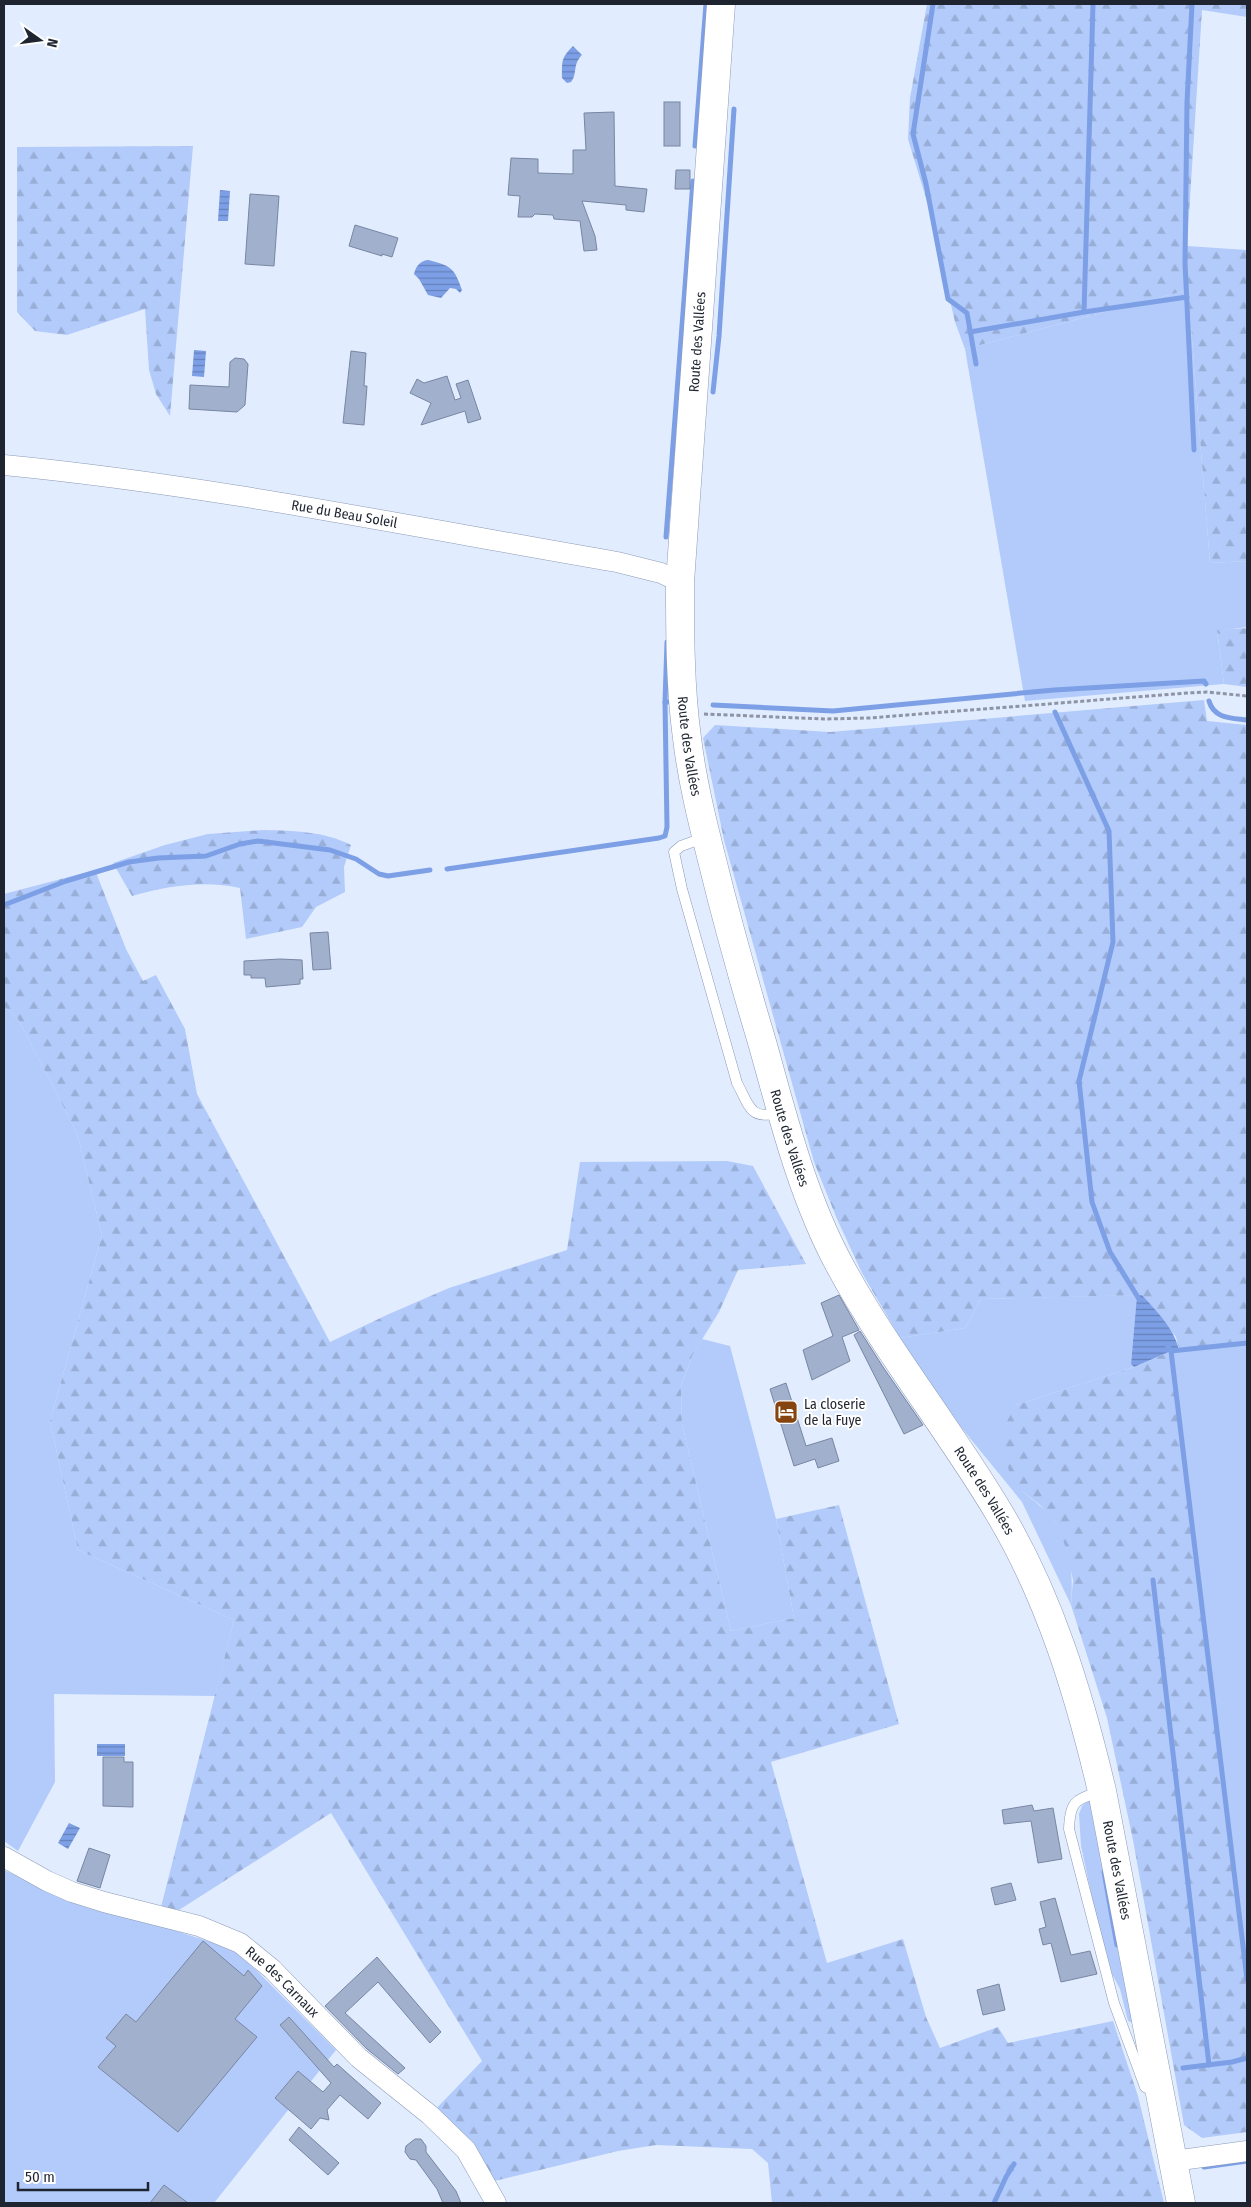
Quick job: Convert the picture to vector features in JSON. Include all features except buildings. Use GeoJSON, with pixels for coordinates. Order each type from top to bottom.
{"type":"FeatureCollection","features":[{"type":"Feature","properties":{"kind":"main road","name":"Route des Vallées"},"geometry":{"type":"LineString","coordinates":[[721,4],[680,582],[680,662],[684,713],[692,769],[707,837],[782,1113],[812,1203],[838,1263],[883,1338],[998,1512],[1031,1574],[1069,1669],[1086,1724],[1102,1791],[1181,2203]]}},
{"type":"Feature","properties":{"kind":"street","name":"Rue du Beau Soleil"},"geometry":{"type":"LineString","coordinates":[[4,465],[123,479],[240,496],[617,562],[661,573],[680,582]]}},
{"type":"Feature","properties":{"kind":"street","name":"Rue des Carnaux"},"geometry":{"type":"LineString","coordinates":[[4,1857],[47,1881],[72,1892],[199,1926],[240,1943],[272,1969],[359,2058],[430,2115],[466,2150],[496,2203]]}},
{"type":"Feature","properties":{"kind":"street"},"geometry":{"type":"LineString","coordinates":[[1173,2161],[1247,2150]]}},
{"type":"Feature","properties":{"kind":"lane"},"geometry":{"type":"LineString","coordinates":[[707,837],[681,846],[674,852],[682,889],[738,1083],[752,1112],[766,1116],[782,1113]]}},
{"type":"Feature","properties":{"kind":"lane"},"geometry":{"type":"LineString","coordinates":[[1102,1791],[1073,1803],[1069,1816],[1069,1829],[1114,2003],[1145,2087],[1161,2096]]}},
{"type":"Feature","properties":{"kind":"path"},"geometry":{"type":"LineString","coordinates":[[684,713],[824,719],[869,718],[1187,693],[1208,692],[1247,696]]}},
{"type":"Feature","properties":{"kind":"green space"},"geometry":{"type":"Polygon","coordinates":[[[927,4],[1247,4],[1247,17],[1202,10],[1187,246],[1247,250],[1247,561],[1210,563],[1188,290],[965,349],[955,322],[928,205],[908,139],[910,98],[927,4]]]}},
{"type":"Feature","properties":{"kind":"green space"},"geometry":{"type":"Polygon","coordinates":[[[193,146],[170,416],[156,394],[149,370],[145,309],[67,335],[35,331],[17,312],[17,147],[193,146]]]}},
{"type":"Feature","properties":{"kind":"green space"},"geometry":{"type":"Polygon","coordinates":[[[1188,290],[1210,563],[1247,561],[1247,627],[1217,631],[1224,684],[1025,701],[965,349],[1188,290]]]}},
{"type":"Feature","properties":{"kind":"green space"},"geometry":{"type":"Polygon","coordinates":[[[1247,628],[1247,687],[1224,684],[1217,630],[1247,628]]]}},
{"type":"Feature","properties":{"kind":"green space"},"geometry":{"type":"Polygon","coordinates":[[[1204,700],[1207,721],[1247,725],[1247,1343],[1179,1350],[1176,1337],[1142,1295],[981,1299],[965,1328],[900,1338],[862,1273],[837,1219],[814,1162],[724,840],[703,738],[715,725],[830,732],[1204,700]]]}},
{"type":"Feature","properties":{"kind":"green space"},"geometry":{"type":"Polygon","coordinates":[[[264,830],[320,834],[351,845],[344,867],[345,892],[316,907],[302,927],[246,939],[240,888],[199,884],[159,889],[132,896],[113,863],[165,845],[208,834],[264,830]]]}},
{"type":"Feature","properties":{"kind":"green space"},"geometry":{"type":"Polygon","coordinates":[[[95,870],[126,949],[143,981],[156,975],[185,1029],[197,1094],[330,1342],[449,1288],[567,1250],[580,1162],[727,1161],[753,1166],[806,1264],[738,1270],[719,1312],[693,1354],[681,1386],[682,1424],[731,1631],[794,1618],[776,1519],[839,1505],[899,1724],[771,1762],[827,1963],[903,1939],[926,2017],[940,2048],[998,2027],[1008,2043],[1113,2021],[1138,2096],[1164,2203],[772,2203],[768,2163],[752,2149],[656,2145],[618,2151],[486,2183],[430,2115],[482,2061],[331,1813],[179,1910],[161,1907],[234,1620],[78,1550],[50,1421],[102,1235],[77,1133],[18,1019],[4,1007],[4,894],[95,870]]]}},
{"type":"Feature","properties":{"kind":"green space"},"geometry":{"type":"Polygon","coordinates":[[[4,1007],[18,1019],[77,1133],[102,1235],[50,1421],[78,1550],[234,1620],[215,1696],[54,1694],[55,1782],[18,1851],[4,1841],[4,1007]]]}},
{"type":"Feature","properties":{"kind":"green space"},"geometry":{"type":"Polygon","coordinates":[[[1137,1295],[1131,1364],[1134,1367],[1016,1405],[1022,1491],[1049,1514],[1061,1532],[1070,1563],[1071,1605],[1022,1502],[956,1421],[900,1338],[965,1328],[981,1299],[1137,1295]]]}},
{"type":"Feature","properties":{"kind":"green space"},"geometry":{"type":"Polygon","coordinates":[[[702,1339],[730,1346],[776,1519],[794,1618],[731,1631],[682,1424],[681,1386],[693,1354],[702,1339]]]}},
{"type":"Feature","properties":{"kind":"green space"},"geometry":{"type":"Polygon","coordinates":[[[1247,1343],[1247,1979],[1171,1351],[1247,1343]]]}},
{"type":"Feature","properties":{"kind":"green space"},"geometry":{"type":"Polygon","coordinates":[[[1171,1351],[1247,1979],[1247,2132],[1202,2138],[1184,2125],[1133,1840],[1107,1718],[1071,1605],[1073,1580],[1066,1548],[1056,1523],[1040,1505],[1022,1491],[1009,1471],[1002,1444],[1005,1425],[1016,1405],[1134,1367],[1171,1351]]]}},
{"type":"Feature","properties":{"kind":"green space"},"geometry":{"type":"Polygon","coordinates":[[[1090,1800],[1133,2023],[1128,2021],[1120,1989],[1112,1974],[1096,1916],[1081,1846],[1079,1814],[1082,1806],[1090,1800]]]}},
{"type":"Feature","properties":{"kind":"green space"},"geometry":{"type":"Polygon","coordinates":[[[4,1870],[92,1909],[170,1929],[236,1950],[336,2050],[214,2203],[4,2203],[4,1870]]]}},
{"type":"Feature","properties":{"kind":"shaded area"},"geometry":{"type":"Polygon","coordinates":[[[573,46],[582,55],[577,62],[573,79],[567,83],[562,78],[562,64],[564,57],[573,46]]]}},
{"type":"Feature","properties":{"kind":"shaded area"},"geometry":{"type":"Polygon","coordinates":[[[220,190],[230,191],[228,221],[218,221],[220,190]]]}},
{"type":"Feature","properties":{"kind":"shaded area"},"geometry":{"type":"Polygon","coordinates":[[[428,260],[447,266],[454,272],[462,290],[460,293],[456,289],[450,288],[441,298],[428,295],[414,274],[419,264],[428,260]]]}},
{"type":"Feature","properties":{"kind":"shaded area"},"geometry":{"type":"Polygon","coordinates":[[[194,350],[206,351],[204,377],[192,376],[194,350]]]}},
{"type":"Feature","properties":{"kind":"shaded area"},"geometry":{"type":"Polygon","coordinates":[[[1137,1295],[1142,1295],[1164,1321],[1177,1342],[1179,1350],[1171,1351],[1134,1367],[1131,1364],[1137,1295]]]}},
{"type":"Feature","properties":{"kind":"shaded area"},"geometry":{"type":"Polygon","coordinates":[[[97,1744],[125,1744],[125,1756],[97,1756],[97,1744]]]}},
{"type":"Feature","properties":{"kind":"shaded area"},"geometry":{"type":"Polygon","coordinates":[[[69,1823],[80,1828],[68,1849],[58,1843],[69,1823]]]}},
{"type":"Feature","properties":{"kind":"waterway"},"geometry":{"type":"LineString","coordinates":[[695,146],[706,4]]}},
{"type":"Feature","properties":{"kind":"waterway"},"geometry":{"type":"LineString","coordinates":[[933,4],[913,134],[926,184],[948,299],[967,313],[976,364]]}},
{"type":"Feature","properties":{"kind":"waterway"},"geometry":{"type":"LineString","coordinates":[[1093,4],[1084,312],[1187,297]]}},
{"type":"Feature","properties":{"kind":"waterway"},"geometry":{"type":"LineString","coordinates":[[1192,4],[1187,103],[1185,263],[1194,450]]}},
{"type":"Feature","properties":{"kind":"waterway"},"geometry":{"type":"LineString","coordinates":[[713,392],[719,336],[734,109]]}},
{"type":"Feature","properties":{"kind":"waterway"},"geometry":{"type":"LineString","coordinates":[[666,537],[693,181]]}},
{"type":"Feature","properties":{"kind":"waterway"},"geometry":{"type":"LineString","coordinates":[[970,332],[1084,312]]}},
{"type":"Feature","properties":{"kind":"waterway"},"geometry":{"type":"LineString","coordinates":[[665,702],[667,642]]}},
{"type":"Feature","properties":{"kind":"waterway"},"geometry":{"type":"LineString","coordinates":[[713,705],[833,711],[1054,690],[1204,681],[1206,684]]}},
{"type":"Feature","properties":{"kind":"waterway"},"geometry":{"type":"LineString","coordinates":[[1209,701],[1211,707],[1219,714],[1230,718],[1247,720]]}},
{"type":"Feature","properties":{"kind":"waterway"},"geometry":{"type":"LineString","coordinates":[[447,869],[665,836],[667,827],[665,702],[668,702]]}},
{"type":"Feature","properties":{"kind":"waterway"},"geometry":{"type":"LineString","coordinates":[[1055,712],[1109,831],[1113,942],[1079,1081],[1092,1202],[1110,1252],[1139,1299]]}},
{"type":"Feature","properties":{"kind":"waterway"},"geometry":{"type":"LineString","coordinates":[[4,905],[66,881],[129,862],[158,858],[206,856],[240,844],[258,841],[330,850],[356,859],[379,874],[388,876],[430,870]]}},
{"type":"Feature","properties":{"kind":"waterway"},"geometry":{"type":"LineString","coordinates":[[1171,1351],[1247,1343]]}},
{"type":"Feature","properties":{"kind":"waterway"},"geometry":{"type":"LineString","coordinates":[[1167,1345],[1171,1351],[1247,1979]]}},
{"type":"Feature","properties":{"kind":"waterway"},"geometry":{"type":"LineString","coordinates":[[1153,1580],[1209,2065]]}},
{"type":"Feature","properties":{"kind":"waterway"},"geometry":{"type":"LineString","coordinates":[[1104,1872],[1117,1945]]}},
{"type":"Feature","properties":{"kind":"waterway"},"geometry":{"type":"LineString","coordinates":[[1183,2068],[1232,2062],[1247,2058]]}},
{"type":"Feature","properties":{"kind":"waterway"},"geometry":{"type":"LineString","coordinates":[[1204,2167],[1247,2161]]}},
{"type":"Feature","properties":{"kind":"waterway"},"geometry":{"type":"LineString","coordinates":[[994,2203],[1014,2164]]}},
{"type":"Feature","properties":{"kind":"place","name":"La closerie de la Fuye"},"geometry":{"type":"Point","coordinates":[786,1412]}}]}
